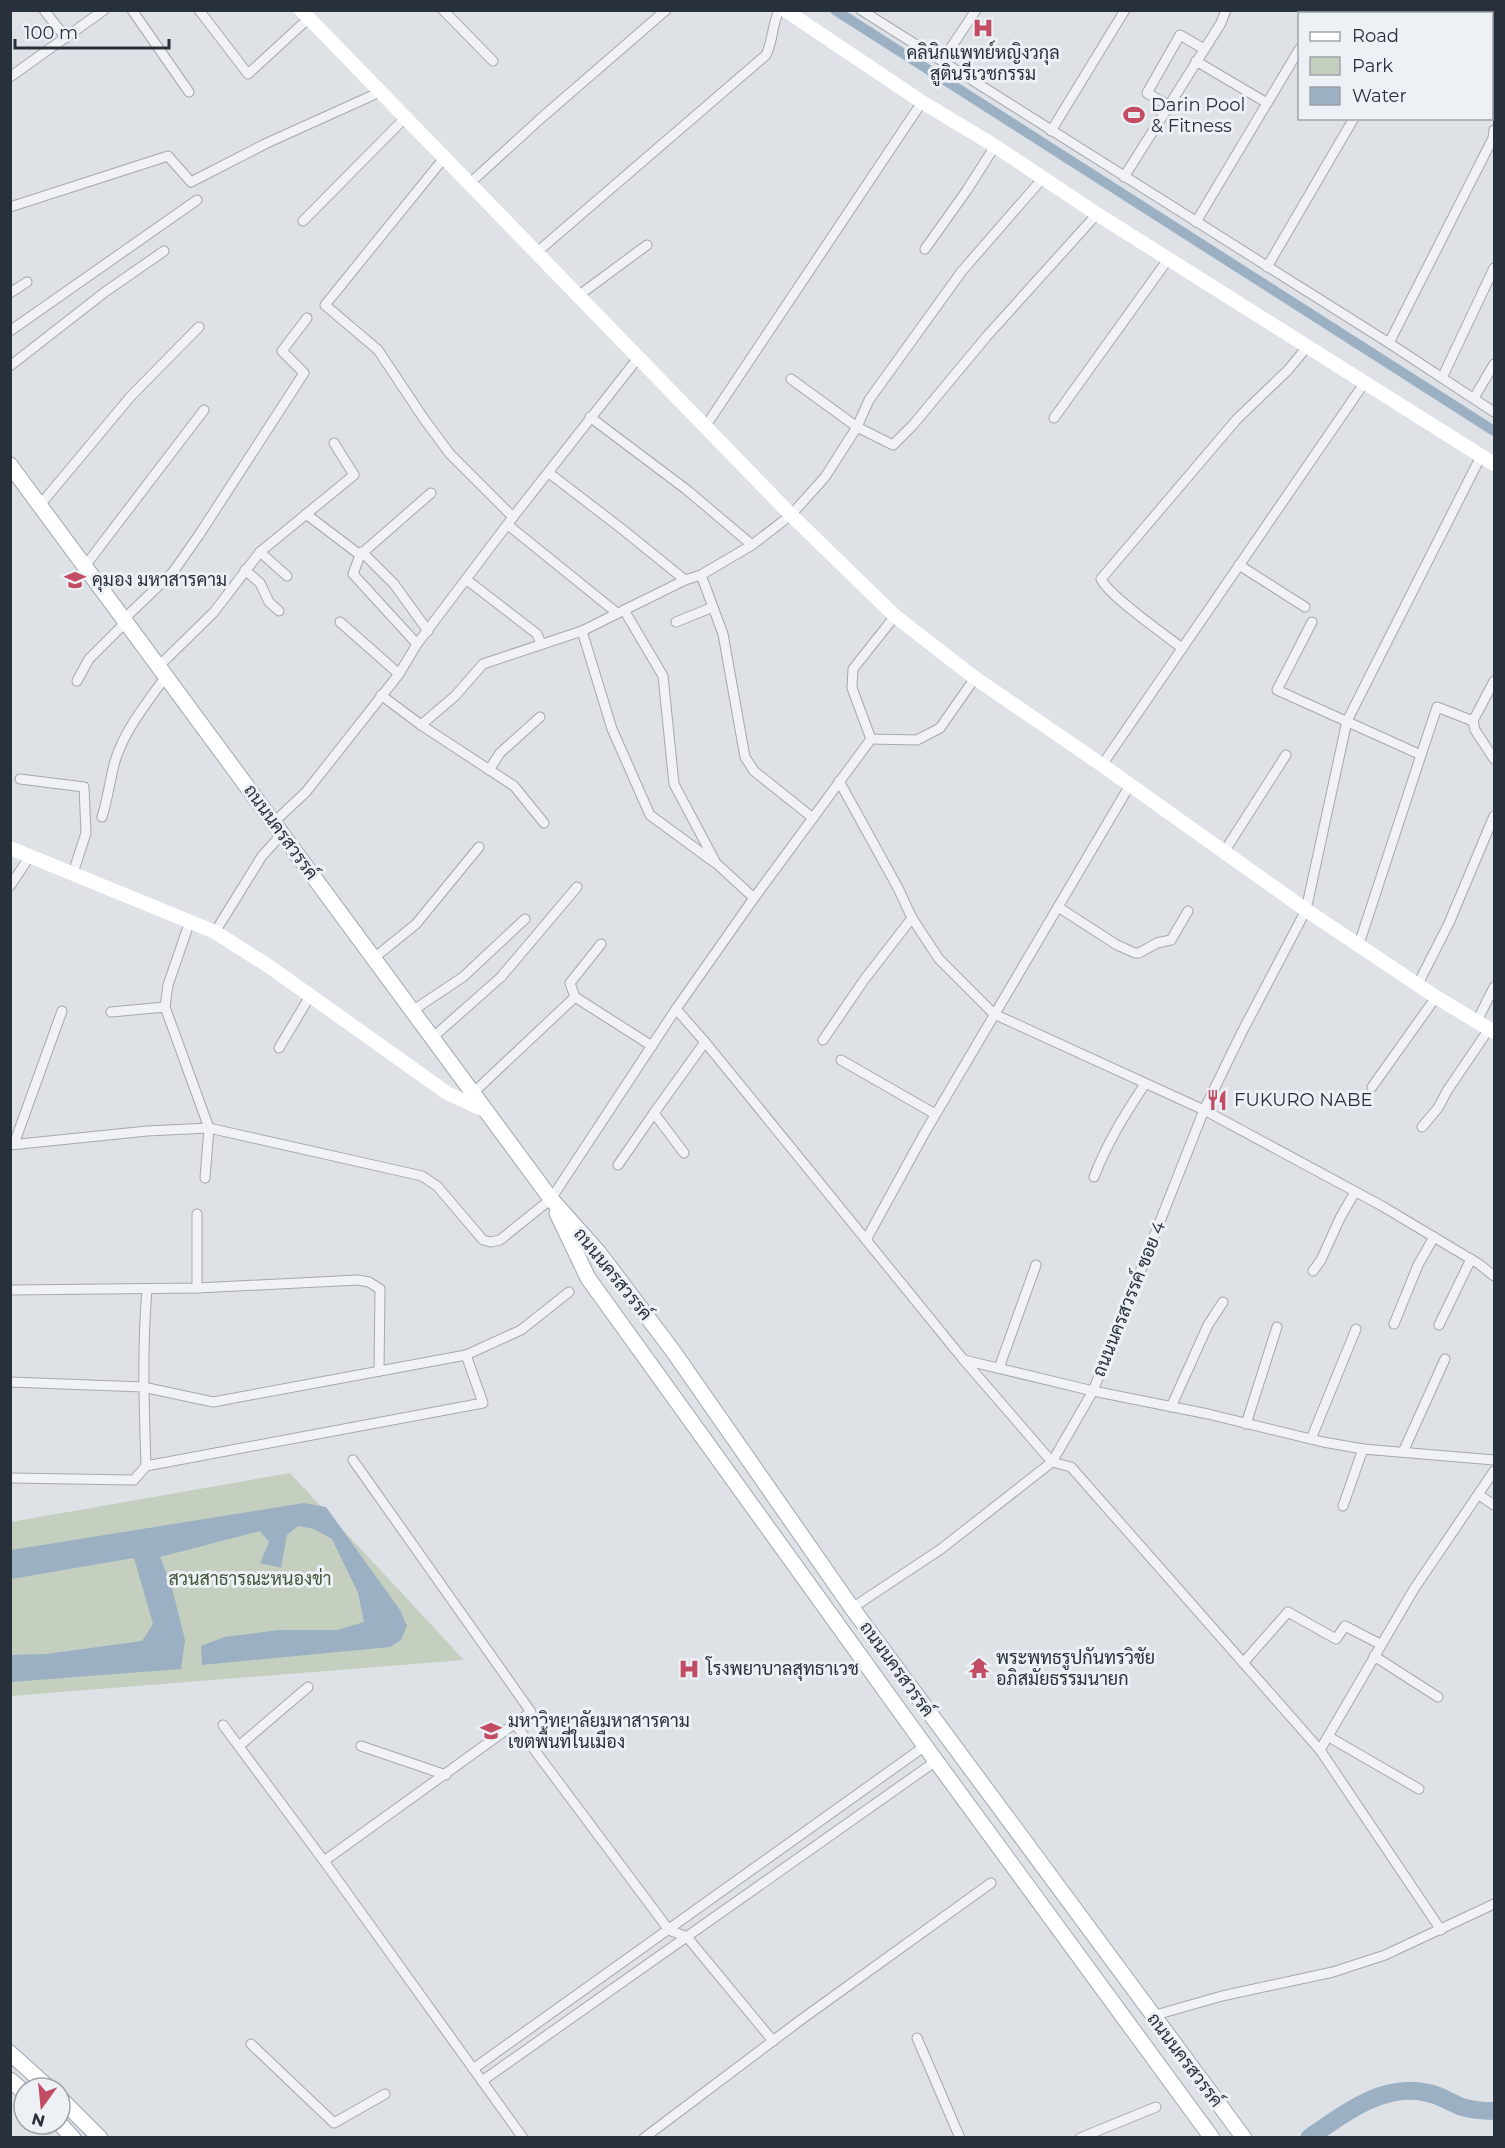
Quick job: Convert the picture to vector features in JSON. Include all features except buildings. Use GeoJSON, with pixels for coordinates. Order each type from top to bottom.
{"type":"FeatureCollection","features":[{"type":"Feature","properties":{"kind":"main road","name":"ถนนนครสวรรค์"},"geometry":{"type":"LineString","coordinates":[[10,465],[551,1199],[599,1253],[673,1351],[852,1608],[1244,2138]]}},
{"type":"Feature","properties":{"kind":"main road","name":"ถนนนครสวรรค์"},"geometry":{"type":"LineString","coordinates":[[551,1199],[581,1266],[936,1761],[1212,2138]]}},
{"type":"Feature","properties":{"kind":"main road"},"geometry":{"type":"LineString","coordinates":[[581,1266],[599,1253]]}},
{"type":"Feature","properties":{"kind":"main road"},"geometry":{"type":"LineString","coordinates":[[1084,1962],[1102,1948]]}},
{"type":"Feature","properties":{"kind":"main road"},"geometry":{"type":"LineString","coordinates":[[10,2053],[36,2076]]}},
{"type":"Feature","properties":{"kind":"main road"},"geometry":{"type":"LineString","coordinates":[[72,2110],[100,2138]]}},
{"type":"Feature","properties":{"kind":"street"},"geometry":{"type":"LineString","coordinates":[[44,10],[66,38]]}},
{"type":"Feature","properties":{"kind":"street"},"geometry":{"type":"LineString","coordinates":[[10,77],[104,10]]}},
{"type":"Feature","properties":{"kind":"street"},"geometry":{"type":"LineString","coordinates":[[132,10],[189,92]]}},
{"type":"Feature","properties":{"kind":"street"},"geometry":{"type":"LineString","coordinates":[[199,10],[248,74],[305,14],[791,515],[895,616],[975,678],[1306,910],[1436,997],[1492,1031],[1422,1127]]}},
{"type":"Feature","properties":{"kind":"street"},"geometry":{"type":"LineString","coordinates":[[443,10],[493,61]]}},
{"type":"Feature","properties":{"kind":"street"},"geometry":{"type":"LineString","coordinates":[[469,184],[666,10]]}},
{"type":"Feature","properties":{"kind":"street"},"geometry":{"type":"LineString","coordinates":[[536,253],[765,56],[770,47],[771,32],[779,10]]}},
{"type":"Feature","properties":{"kind":"street"},"geometry":{"type":"LineString","coordinates":[[785,10],[922,102],[995,146],[1097,214],[1494,464]]}},
{"type":"Feature","properties":{"kind":"street"},"geometry":{"type":"LineString","coordinates":[[861,10],[1389,343],[1494,412]]}},
{"type":"Feature","properties":{"kind":"street"},"geometry":{"type":"LineString","coordinates":[[942,62],[976,10]]}},
{"type":"Feature","properties":{"kind":"street"},"geometry":{"type":"LineString","coordinates":[[1051,131],[1125,10]]}},
{"type":"Feature","properties":{"kind":"street"},"geometry":{"type":"LineString","coordinates":[[1124,177],[1221,23],[1226,10]]}},
{"type":"Feature","properties":{"kind":"street"},"geometry":{"type":"LineString","coordinates":[[1168,105],[1147,93],[1180,35],[1204,49]]}},
{"type":"Feature","properties":{"kind":"street"},"geometry":{"type":"LineString","coordinates":[[1196,222],[1298,50]]}},
{"type":"Feature","properties":{"kind":"street"},"geometry":{"type":"LineString","coordinates":[[1196,61],[1267,103]]}},
{"type":"Feature","properties":{"kind":"street"},"geometry":{"type":"LineString","coordinates":[[10,207],[168,156],[191,182],[267,142],[380,92]]}},
{"type":"Feature","properties":{"kind":"street"},"geometry":{"type":"LineString","coordinates":[[705,427],[922,102]]}},
{"type":"Feature","properties":{"kind":"street"},"geometry":{"type":"LineString","coordinates":[[303,221],[405,117]]}},
{"type":"Feature","properties":{"kind":"street"},"geometry":{"type":"LineString","coordinates":[[1268,267],[1353,120]]}},
{"type":"Feature","properties":{"kind":"street"},"geometry":{"type":"LineString","coordinates":[[1389,343],[1493,138],[1494,130]]}},
{"type":"Feature","properties":{"kind":"street"},"geometry":{"type":"LineString","coordinates":[[925,249],[995,146]]}},
{"type":"Feature","properties":{"kind":"street"},"geometry":{"type":"LineString","coordinates":[[444,158],[325,305],[378,350],[450,454],[510,521],[620,612],[663,676],[674,784],[716,863]]}},
{"type":"Feature","properties":{"kind":"street"},"geometry":{"type":"LineString","coordinates":[[421,725],[455,696],[483,664],[582,631],[685,580],[701,575],[752,545],[791,515],[825,477],[857,427],[869,400],[962,271],[1043,178]]}},
{"type":"Feature","properties":{"kind":"street"},"geometry":{"type":"LineString","coordinates":[[10,331],[197,200]]}},
{"type":"Feature","properties":{"kind":"street"},"geometry":{"type":"LineString","coordinates":[[791,379],[857,427],[893,445],[1097,214]]}},
{"type":"Feature","properties":{"kind":"street"},"geometry":{"type":"LineString","coordinates":[[578,296],[647,245]]}},
{"type":"Feature","properties":{"kind":"street"},"geometry":{"type":"LineString","coordinates":[[10,366],[105,292],[164,251]]}},
{"type":"Feature","properties":{"kind":"street"},"geometry":{"type":"LineString","coordinates":[[1054,418],[1169,258]]}},
{"type":"Feature","properties":{"kind":"street"},"geometry":{"type":"LineString","coordinates":[[1442,378],[1494,268]]}},
{"type":"Feature","properties":{"kind":"street"},"geometry":{"type":"LineString","coordinates":[[10,293],[27,282]]}},
{"type":"Feature","properties":{"kind":"street"},"geometry":{"type":"LineString","coordinates":[[77,681],[84,664],[173,572],[304,373],[282,351],[307,318]]}},
{"type":"Feature","properties":{"kind":"street"},"geometry":{"type":"LineString","coordinates":[[40,505],[131,396],[199,327]]}},
{"type":"Feature","properties":{"kind":"street"},"geometry":{"type":"LineString","coordinates":[[1182,648],[1117,596],[1103,584],[1101,579],[1238,419],[1288,370],[1307,347]]}},
{"type":"Feature","properties":{"kind":"street"},"geometry":{"type":"LineString","coordinates":[[214,932],[278,828],[399,674],[417,644],[510,521],[638,358]]}},
{"type":"Feature","properties":{"kind":"street"},"geometry":{"type":"LineString","coordinates":[[1474,398],[1494,364]]}},
{"type":"Feature","properties":{"kind":"street"},"geometry":{"type":"LineString","coordinates":[[1102,765],[1365,382]]}},
{"type":"Feature","properties":{"kind":"street"},"geometry":{"type":"LineString","coordinates":[[85,566],[204,410]]}},
{"type":"Feature","properties":{"kind":"street"},"geometry":{"type":"LineString","coordinates":[[590,417],[687,490],[752,545]]}},
{"type":"Feature","properties":{"kind":"street"},"geometry":{"type":"LineString","coordinates":[[102,816],[109,794],[115,760],[130,726],[162,671],[213,612],[260,552],[354,475],[334,443]]}},
{"type":"Feature","properties":{"kind":"street","name":"ถนนนครสวรรค์ ซอย 4"},"geometry":{"type":"LineString","coordinates":[[852,1608],[941,1549],[1052,1462],[1093,1391],[1204,1110],[1306,910],[1347,721],[1481,456]]}},
{"type":"Feature","properties":{"kind":"street"},"geometry":{"type":"LineString","coordinates":[[549,473],[685,580]]}},
{"type":"Feature","properties":{"kind":"street"},"geometry":{"type":"LineString","coordinates":[[417,644],[353,574],[361,554],[431,493]]}},
{"type":"Feature","properties":{"kind":"street"},"geometry":{"type":"LineString","coordinates":[[306,514],[361,554],[394,584],[428,630]]}},
{"type":"Feature","properties":{"kind":"street"},"geometry":{"type":"LineString","coordinates":[[260,552],[286,576]]}},
{"type":"Feature","properties":{"kind":"street"},"geometry":{"type":"LineString","coordinates":[[1239,565],[1305,607]]}},
{"type":"Feature","properties":{"kind":"street"},"geometry":{"type":"LineString","coordinates":[[245,570],[260,583],[269,602],[279,611]]}},
{"type":"Feature","properties":{"kind":"street"},"geometry":{"type":"LineString","coordinates":[[701,575],[723,634],[745,758],[754,771],[813,818]]}},
{"type":"Feature","properties":{"kind":"street"},"geometry":{"type":"LineString","coordinates":[[467,580],[537,634],[541,644]]}},
{"type":"Feature","properties":{"kind":"street"},"geometry":{"type":"LineString","coordinates":[[676,622],[713,607]]}},
{"type":"Feature","properties":{"kind":"street"},"geometry":{"type":"LineString","coordinates":[[871,739],[852,688],[853,669],[895,616]]}},
{"type":"Feature","properties":{"kind":"street"},"geometry":{"type":"LineString","coordinates":[[340,622],[399,674]]}},
{"type":"Feature","properties":{"kind":"street"},"geometry":{"type":"LineString","coordinates":[[1312,622],[1277,690],[1421,755]]}},
{"type":"Feature","properties":{"kind":"street"},"geometry":{"type":"LineString","coordinates":[[582,631],[612,729],[650,815],[716,863],[754,898]]}},
{"type":"Feature","properties":{"kind":"street"},"geometry":{"type":"LineString","coordinates":[[871,739],[917,740],[940,728],[975,678]]}},
{"type":"Feature","properties":{"kind":"street"},"geometry":{"type":"LineString","coordinates":[[1494,681],[1473,721],[1475,730],[1494,759]]}},
{"type":"Feature","properties":{"kind":"street"},"geometry":{"type":"LineString","coordinates":[[381,695],[421,725],[514,786],[544,823]]}},
{"type":"Feature","properties":{"kind":"street"},"geometry":{"type":"LineString","coordinates":[[1359,944],[1437,707],[1473,721]]}},
{"type":"Feature","properties":{"kind":"street"},"geometry":{"type":"LineString","coordinates":[[489,770],[500,753],[540,717]]}},
{"type":"Feature","properties":{"kind":"street"},"geometry":{"type":"LineString","coordinates":[[62,1011],[12,1144],[147,1131],[209,1128],[422,1176],[437,1186],[483,1240],[491,1242],[500,1240],[551,1199],[676,1009],[871,739]]}},
{"type":"Feature","properties":{"kind":"street"},"geometry":{"type":"LineString","coordinates":[[1224,852],[1286,755]]}},
{"type":"Feature","properties":{"kind":"street"},"geometry":{"type":"LineString","coordinates":[[20,779],[84,787],[86,833],[74,873]]}},
{"type":"Feature","properties":{"kind":"street"},"geometry":{"type":"LineString","coordinates":[[839,781],[912,918],[939,959],[994,1014],[1204,1110],[1434,1237],[1494,1276]]}},
{"type":"Feature","properties":{"kind":"street"},"geometry":{"type":"LineString","coordinates":[[866,1240],[935,1114],[1130,785]]}},
{"type":"Feature","properties":{"kind":"street"},"geometry":{"type":"LineString","coordinates":[[1418,984],[1449,923],[1494,816]]}},
{"type":"Feature","properties":{"kind":"street"},"geometry":{"type":"LineString","coordinates":[[374,958],[416,924],[479,847]]}},
{"type":"Feature","properties":{"kind":"street"},"geometry":{"type":"LineString","coordinates":[[10,848],[214,932],[270,967],[447,1093],[486,1111]]}},
{"type":"Feature","properties":{"kind":"street"},"geometry":{"type":"LineString","coordinates":[[10,886],[30,856]]}},
{"type":"Feature","properties":{"kind":"street"},"geometry":{"type":"LineString","coordinates":[[432,1038],[501,977],[577,887]]}},
{"type":"Feature","properties":{"kind":"street"},"geometry":{"type":"LineString","coordinates":[[1058,907],[1117,945],[1139,953],[1157,943],[1171,940],[1188,912]]}},
{"type":"Feature","properties":{"kind":"street"},"geometry":{"type":"LineString","coordinates":[[823,1040],[864,980],[912,918]]}},
{"type":"Feature","properties":{"kind":"street"},"geometry":{"type":"LineString","coordinates":[[412,1011],[463,977],[525,919]]}},
{"type":"Feature","properties":{"kind":"street"},"geometry":{"type":"LineString","coordinates":[[190,921],[168,985],[165,1007],[209,1128],[205,1178]]}},
{"type":"Feature","properties":{"kind":"street"},"geometry":{"type":"LineString","coordinates":[[601,944],[570,983],[575,997],[652,1046]]}},
{"type":"Feature","properties":{"kind":"street"},"geometry":{"type":"LineString","coordinates":[[1477,1021],[1494,987]]}},
{"type":"Feature","properties":{"kind":"street"},"geometry":{"type":"LineString","coordinates":[[279,1048],[310,996]]}},
{"type":"Feature","properties":{"kind":"street"},"geometry":{"type":"LineString","coordinates":[[473,1093],[575,997]]}},
{"type":"Feature","properties":{"kind":"street"},"geometry":{"type":"LineString","coordinates":[[1372,1087],[1436,997]]}},
{"type":"Feature","properties":{"kind":"street"},"geometry":{"type":"LineString","coordinates":[[111,1012],[165,1007]]}},
{"type":"Feature","properties":{"kind":"street"},"geometry":{"type":"LineString","coordinates":[[676,1009],[963,1359],[1052,1462],[1071,1467],[1320,1750],[1441,1929]]}},
{"type":"Feature","properties":{"kind":"street"},"geometry":{"type":"LineString","coordinates":[[618,1165],[705,1042]]}},
{"type":"Feature","properties":{"kind":"street"},"geometry":{"type":"LineString","coordinates":[[841,1060],[935,1114]]}},
{"type":"Feature","properties":{"kind":"street"},"geometry":{"type":"LineString","coordinates":[[1094,1177],[1116,1128],[1145,1084]]}},
{"type":"Feature","properties":{"kind":"street"},"geometry":{"type":"LineString","coordinates":[[654,1113],[684,1153]]}},
{"type":"Feature","properties":{"kind":"street"},"geometry":{"type":"LineString","coordinates":[[1313,1271],[1321,1260],[1355,1192]]}},
{"type":"Feature","properties":{"kind":"street"},"geometry":{"type":"LineString","coordinates":[[197,1214],[197,1288]]}},
{"type":"Feature","properties":{"kind":"street"},"geometry":{"type":"LineString","coordinates":[[1394,1324],[1418,1265],[1434,1237]]}},
{"type":"Feature","properties":{"kind":"street"},"geometry":{"type":"LineString","coordinates":[[1438,1325],[1471,1259]]}},
{"type":"Feature","properties":{"kind":"street"},"geometry":{"type":"LineString","coordinates":[[999,1368],[1036,1265]]}},
{"type":"Feature","properties":{"kind":"street"},"geometry":{"type":"LineString","coordinates":[[10,1290],[197,1288],[358,1280],[369,1282],[380,1289],[379,1371]]}},
{"type":"Feature","properties":{"kind":"street"},"geometry":{"type":"LineString","coordinates":[[146,1466],[143,1387],[147,1288]]}},
{"type":"Feature","properties":{"kind":"street"},"geometry":{"type":"LineString","coordinates":[[10,1382],[143,1387],[213,1402],[466,1355],[521,1330],[569,1292]]}},
{"type":"Feature","properties":{"kind":"street"},"geometry":{"type":"LineString","coordinates":[[1171,1407],[1208,1325],[1223,1302]]}},
{"type":"Feature","properties":{"kind":"street"},"geometry":{"type":"LineString","coordinates":[[1246,1424],[1278,1327]]}},
{"type":"Feature","properties":{"kind":"street"},"geometry":{"type":"LineString","coordinates":[[1311,1439],[1356,1329]]}},
{"type":"Feature","properties":{"kind":"street"},"geometry":{"type":"LineString","coordinates":[[10,1478],[134,1480],[146,1466],[483,1403],[466,1355]]}},
{"type":"Feature","properties":{"kind":"street"},"geometry":{"type":"LineString","coordinates":[[963,1359],[1093,1391],[1363,1449],[1494,1460]]}},
{"type":"Feature","properties":{"kind":"street"},"geometry":{"type":"LineString","coordinates":[[1403,1452],[1444,1359]]}},
{"type":"Feature","properties":{"kind":"street"},"geometry":{"type":"LineString","coordinates":[[1343,1506],[1363,1449]]}},
{"type":"Feature","properties":{"kind":"street"},"geometry":{"type":"LineString","coordinates":[[324,1861],[531,1712],[353,1460]]}},
{"type":"Feature","properties":{"kind":"street"},"geometry":{"type":"LineString","coordinates":[[1320,1750],[1414,1589],[1494,1471]]}},
{"type":"Feature","properties":{"kind":"street"},"geometry":{"type":"LineString","coordinates":[[1479,1495],[1494,1505]]}},
{"type":"Feature","properties":{"kind":"street"},"geometry":{"type":"LineString","coordinates":[[1243,1663],[1288,1612],[1336,1639],[1345,1626],[1380,1644]]}},
{"type":"Feature","properties":{"kind":"street"},"geometry":{"type":"LineString","coordinates":[[1374,1656],[1438,1697]]}},
{"type":"Feature","properties":{"kind":"street"},"geometry":{"type":"LineString","coordinates":[[239,1746],[308,1687]]}},
{"type":"Feature","properties":{"kind":"street"},"geometry":{"type":"LineString","coordinates":[[515,1724],[669,1930],[687,1937],[772,2041]]}},
{"type":"Feature","properties":{"kind":"street"},"geometry":{"type":"LineString","coordinates":[[223,1725],[523,2138]]}},
{"type":"Feature","properties":{"kind":"street"},"geometry":{"type":"LineString","coordinates":[[1329,1737],[1419,1789]]}},
{"type":"Feature","properties":{"kind":"street"},"geometry":{"type":"LineString","coordinates":[[361,1746],[446,1774]]}},
{"type":"Feature","properties":{"kind":"street"},"geometry":{"type":"LineString","coordinates":[[473,2069],[926,1746]]}},
{"type":"Feature","properties":{"kind":"street"},"geometry":{"type":"LineString","coordinates":[[482,2081],[936,1761]]}},
{"type":"Feature","properties":{"kind":"street"},"geometry":{"type":"LineString","coordinates":[[828,1815],[839,1830]]}},
{"type":"Feature","properties":{"kind":"street"},"geometry":{"type":"LineString","coordinates":[[779,1850],[790,1864]]}},
{"type":"Feature","properties":{"kind":"street"},"geometry":{"type":"LineString","coordinates":[[736,1882],[746,1895]]}},
{"type":"Feature","properties":{"kind":"street"},"geometry":{"type":"LineString","coordinates":[[644,2138],[772,2041],[991,1883]]}},
{"type":"Feature","properties":{"kind":"street"},"geometry":{"type":"LineString","coordinates":[[1152,2016],[1222,1996],[1333,1972],[1385,1955],[1494,1904]]}},
{"type":"Feature","properties":{"kind":"street"},"geometry":{"type":"LineString","coordinates":[[626,1960],[636,1973]]}},
{"type":"Feature","properties":{"kind":"street"},"geometry":{"type":"LineString","coordinates":[[592,1985],[600,1998]]}},
{"type":"Feature","properties":{"kind":"street"},"geometry":{"type":"LineString","coordinates":[[545,2018],[553,2031]]}},
{"type":"Feature","properties":{"kind":"street"},"geometry":{"type":"LineString","coordinates":[[917,2038],[960,2138]]}},
{"type":"Feature","properties":{"kind":"street"},"geometry":{"type":"LineString","coordinates":[[251,2044],[334,2123],[385,2094]]}},
{"type":"Feature","properties":{"kind":"street"},"geometry":{"type":"LineString","coordinates":[[1080,2138],[1156,2107]]}},
{"type":"Feature","properties":{"kind":"green space","name":"สวนสาธารณะหนองข่า"},"geometry":{"type":"Polygon","coordinates":[[[290,1473],[464,1660],[11,1696],[11,1522],[290,1473]]]}},
{"type":"Feature","properties":{"kind":"water"},"geometry":{"type":"Polygon","coordinates":[[[304,1503],[326,1507],[400,1610],[407,1626],[401,1640],[390,1647],[202,1665],[201,1646],[224,1637],[279,1630],[337,1630],[364,1622],[358,1593],[332,1539],[314,1529],[298,1526],[287,1535],[281,1568],[260,1563],[269,1542],[260,1531],[160,1557],[171,1584],[185,1640],[181,1669],[11,1682],[11,1655],[46,1654],[142,1641],[153,1624],[134,1558],[11,1579],[11,1550],[304,1503]]]}},
{"type":"Feature","properties":{"kind":"waterway"},"geometry":{"type":"LineString","coordinates":[[835,10],[1494,431]]}},
{"type":"Feature","properties":{"kind":"waterway"},"geometry":{"type":"LineString","coordinates":[[1309,2138],[1365,2102],[1396,2092],[1428,2093],[1462,2107],[1494,2111]]}},
{"type":"Feature","properties":{"kind":"place","name":"คลินิกแพทย์หญิงวกุล สูตินรีเวชกรรม"},"geometry":{"type":"Point","coordinates":[983,28]}},
{"type":"Feature","properties":{"kind":"place","name":"Darin Pool & Fitness"},"geometry":{"type":"Point","coordinates":[1134,115]}},
{"type":"Feature","properties":{"kind":"place","name":"คุมอง มหาสารคาม"},"geometry":{"type":"Point","coordinates":[75,580]}},
{"type":"Feature","properties":{"kind":"place","name":"FUKURO NABE"},"geometry":{"type":"Point","coordinates":[1217,1100]}},
{"type":"Feature","properties":{"kind":"place","name":"พระพุทธรูปกันทรวิชัย อภิสมัยธรรมนายก"},"geometry":{"type":"Point","coordinates":[979,1668]}},
{"type":"Feature","properties":{"kind":"place","name":"โรงพยาบาลสุทธาเวช"},"geometry":{"type":"Point","coordinates":[689,1669]}},
{"type":"Feature","properties":{"kind":"place","name":"มหาวิทยาลัยมหาสารคาม เขตพื้นที่ในเมือง"},"geometry":{"type":"Point","coordinates":[491,1731]}}]}
